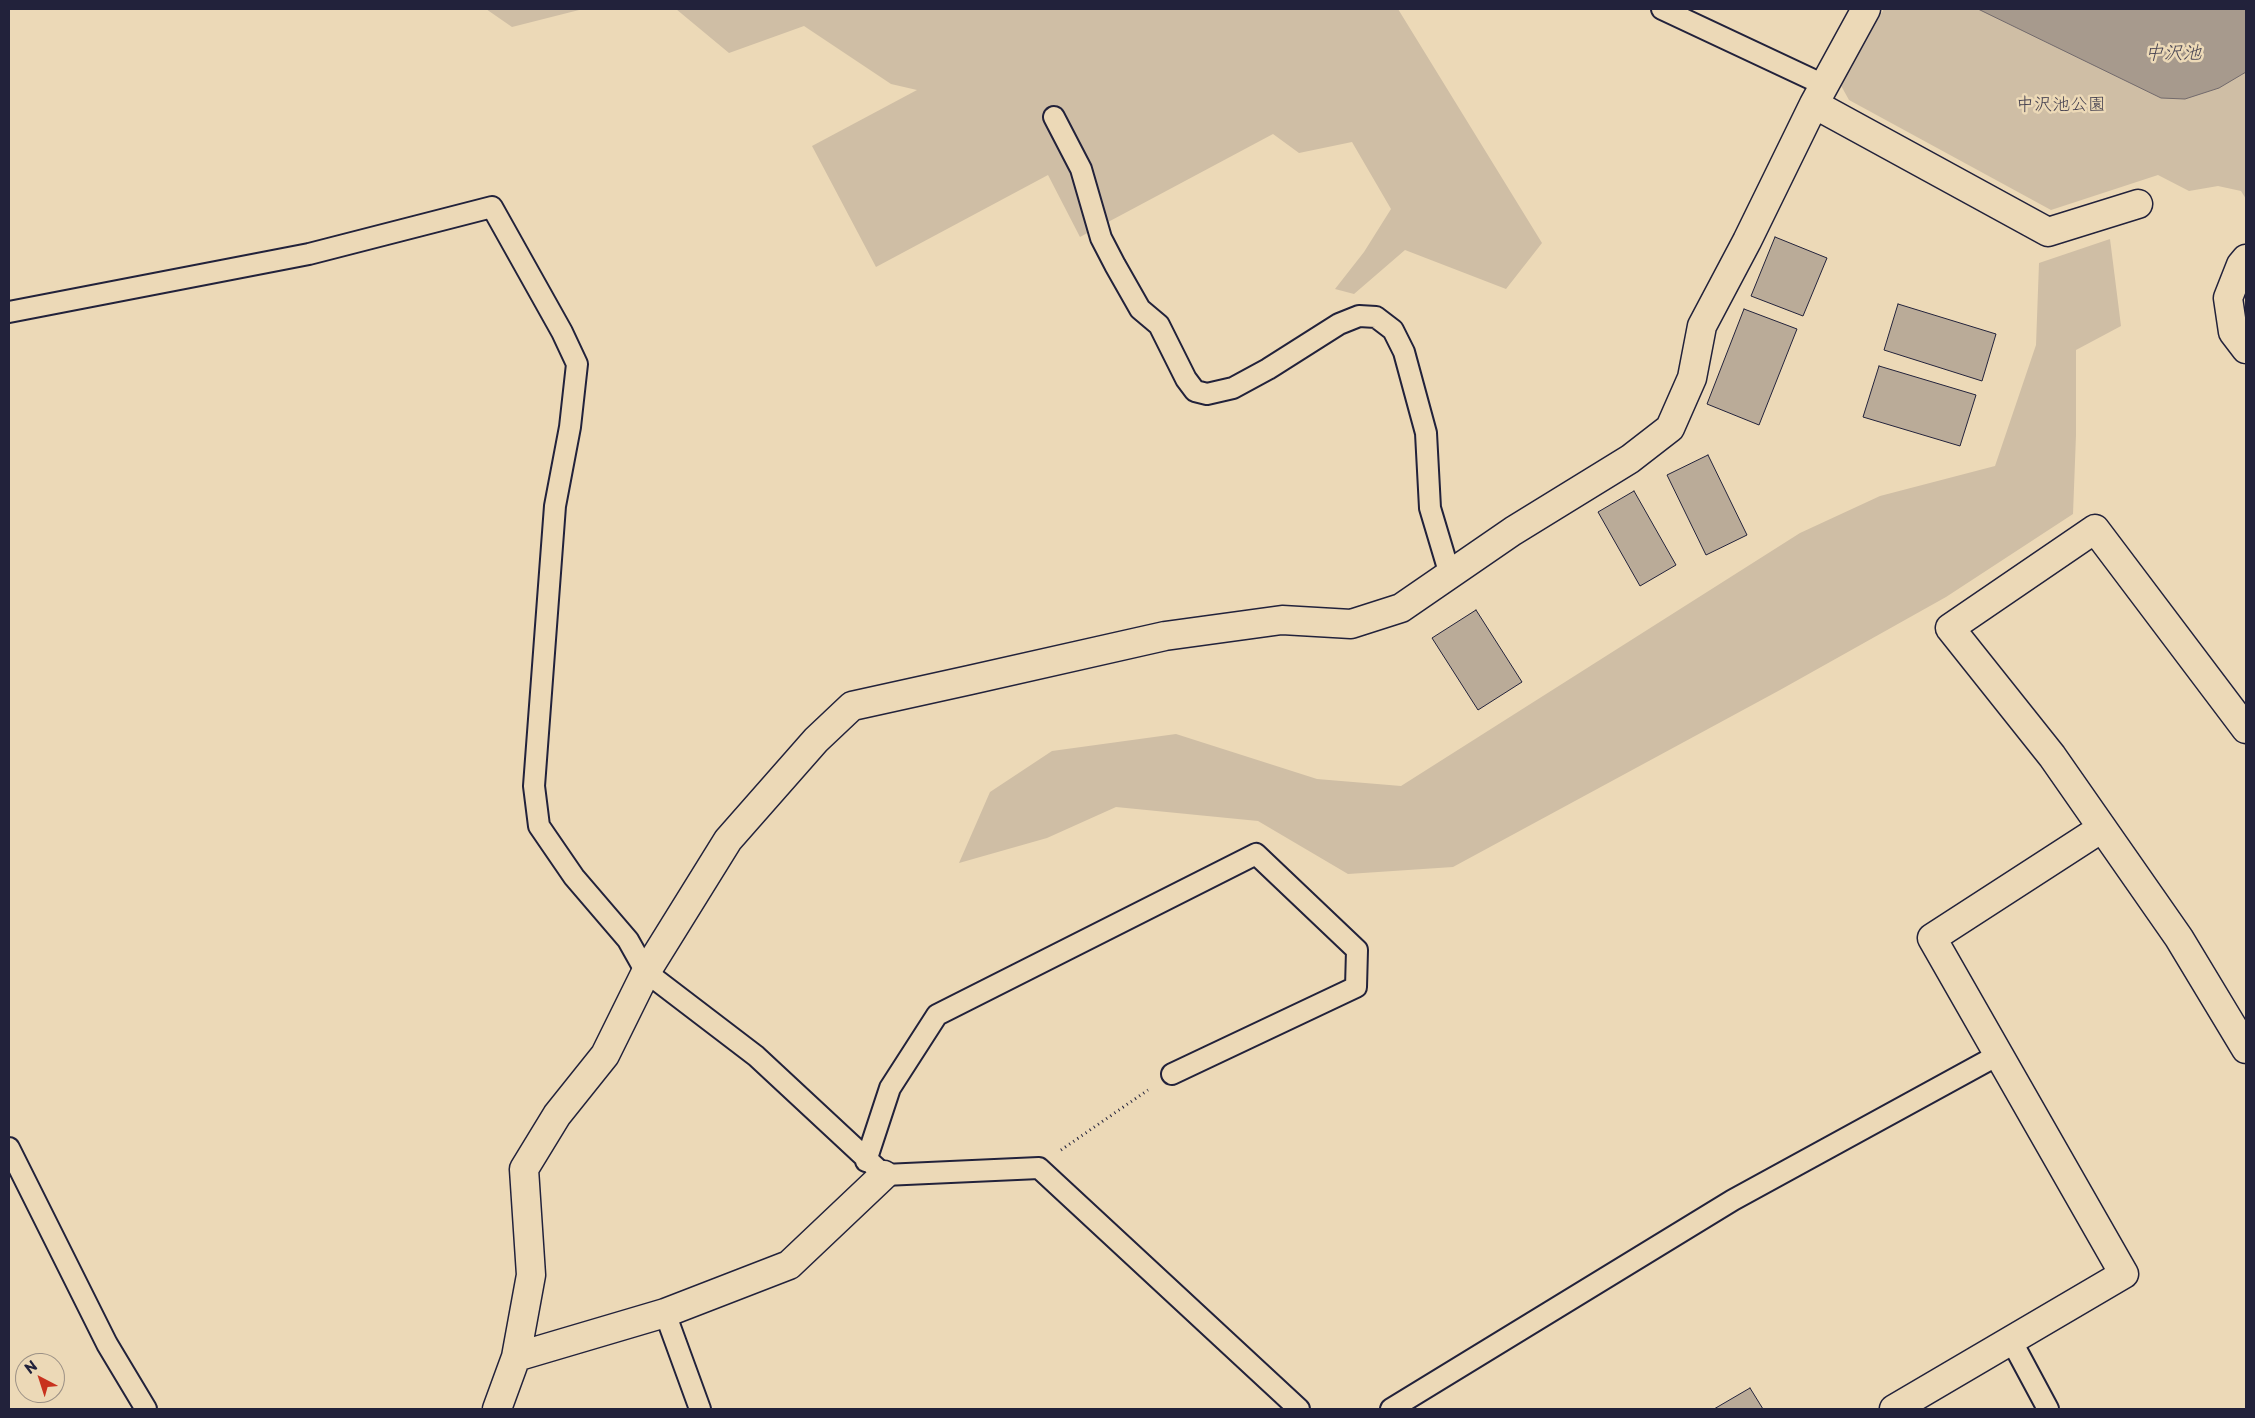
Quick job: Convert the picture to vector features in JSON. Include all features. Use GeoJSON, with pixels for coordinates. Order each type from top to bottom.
{"type":"FeatureCollection","features":[{"type":"Feature","properties":{"kind":"street"},"geometry":{"type":"LineString","coordinates":[[497,1409],[516,1357],[531,1275],[524,1168],[557,1115],[605,1054],[646,972],[728,840],[816,740],[852,706],[1165,636],[1282,620],[1351,624],[1401,608],[1513,531],[1630,459],[1670,428],[1692,378],[1702,326],[1747,241],[1819,94],[1866,9]]}},
{"type":"Feature","properties":{"kind":"street"},"geometry":{"type":"LineString","coordinates":[[1819,94],[2048,232],[2138,204]]}},
{"type":"Feature","properties":{"kind":"street"},"geometry":{"type":"LineString","coordinates":[[2246,259],[2241,265],[2228,298],[2233,332],[2246,349]]}},
{"type":"Feature","properties":{"kind":"street"},"geometry":{"type":"LineString","coordinates":[[2246,729],[2095,529],[1950,628],[2052,756],[2179,938],[2246,1048]]}},
{"type":"Feature","properties":{"kind":"street"},"geometry":{"type":"LineString","coordinates":[[1894,1409],[2124,1274],[1932,938],[2102,828]]}},
{"type":"Feature","properties":{"kind":"street"},"geometry":{"type":"LineString","coordinates":[[516,1357],[665,1313],[789,1265],[875,1168]]}},
{"type":"Feature","properties":{"kind":"lane"},"geometry":{"type":"LineString","coordinates":[[1662,9],[1819,94]]}},
{"type":"Feature","properties":{"kind":"lane"},"geometry":{"type":"LineString","coordinates":[[1054,117],[1081,169],[1101,238],[1140,308],[1160,326],[1186,379],[1195,391],[1207,394],[1233,388],[1268,370],[1339,324],[1359,316],[1376,317],[1392,330],[1404,352],[1426,434],[1430,508],[1450,575]]}},
{"type":"Feature","properties":{"kind":"lane"},"geometry":{"type":"LineString","coordinates":[[9,312],[309,254],[492,207],[562,332],[577,364],[570,426],[555,506],[534,786],[539,826],[574,877],[628,940],[646,972],[756,1056],[875,1168],[1039,1168],[1300,1409]]}},
{"type":"Feature","properties":{"kind":"lane"},"geometry":{"type":"LineString","coordinates":[[875,1168],[890,1088],[937,1015],[1256,854],[1357,950],[1356,987],[1172,1074]]}},
{"type":"Feature","properties":{"kind":"lane"},"geometry":{"type":"LineString","coordinates":[[1391,1409],[1733,1200],[1998,1056]]}},
{"type":"Feature","properties":{"kind":"lane"},"geometry":{"type":"LineString","coordinates":[[9,1148],[107,1344],[146,1409]]}},
{"type":"Feature","properties":{"kind":"lane"},"geometry":{"type":"LineString","coordinates":[[665,1313],[700,1409]]}},
{"type":"Feature","properties":{"kind":"lane"},"geometry":{"type":"LineString","coordinates":[[2011,1340],[2048,1409]]}},
{"type":"Feature","properties":{"kind":"path"},"geometry":{"type":"LineString","coordinates":[[1039,1168],[1065,1146],[1172,1074]]}},
{"type":"Feature","properties":{"kind":"green space"},"geometry":{"type":"Polygon","coordinates":[[[486,9],[583,9],[512,27],[486,9]]]}},
{"type":"Feature","properties":{"kind":"green space"},"geometry":{"type":"Polygon","coordinates":[[[676,9],[1398,9],[1542,243],[1506,289],[1405,250],[1354,294],[1335,289],[1364,252],[1391,209],[1352,142],[1299,153],[1273,134],[1080,237],[1048,175],[876,267],[812,146],[917,90],[891,84],[804,26],[729,53],[676,9]]]}},
{"type":"Feature","properties":{"kind":"green space","name":"中沢池公園"},"geometry":{"type":"Polygon","coordinates":[[[1884,9],[2246,9],[2246,199],[2241,191],[2218,186],[2189,191],[2158,175],[2051,210],[1849,100],[1839,82],[1884,9]]]}},
{"type":"Feature","properties":{"kind":"green space"},"geometry":{"type":"Polygon","coordinates":[[[2110,239],[2121,326],[2076,350],[2076,435],[2073,514],[1946,597],[1780,690],[1453,867],[1348,874],[1258,821],[1116,807],[1047,838],[959,863],[990,792],[1052,751],[1176,734],[1317,779],[1401,786],[1800,533],[1880,496],[1995,466],[2036,345],[2039,263],[2110,239]]]}},
{"type":"Feature","properties":{"kind":"water","name":"中沢池"},"geometry":{"type":"Polygon","coordinates":[[[1978,9],[2246,9],[2246,72],[2219,88],[2185,99],[2161,98],[1978,9]]]}},
{"type":"Feature","properties":{"kind":"building"},"geometry":{"type":"Polygon","coordinates":[[[1775,237],[1827,258],[1803,316],[1751,296],[1775,237]]]}},
{"type":"Feature","properties":{"kind":"building"},"geometry":{"type":"Polygon","coordinates":[[[1898,304],[1996,334],[1982,381],[1884,350],[1898,304]]]}},
{"type":"Feature","properties":{"kind":"building"},"geometry":{"type":"Polygon","coordinates":[[[1744,309],[1797,329],[1759,425],[1707,404],[1744,309]]]}},
{"type":"Feature","properties":{"kind":"building"},"geometry":{"type":"Polygon","coordinates":[[[1879,366],[1976,395],[1960,446],[1863,417],[1879,366]]]}},
{"type":"Feature","properties":{"kind":"building"},"geometry":{"type":"Polygon","coordinates":[[[1708,455],[1747,535],[1706,555],[1667,475],[1708,455]]]}},
{"type":"Feature","properties":{"kind":"building"},"geometry":{"type":"Polygon","coordinates":[[[1634,491],[1676,565],[1640,586],[1598,512],[1634,491]]]}},
{"type":"Feature","properties":{"kind":"building"},"geometry":{"type":"Polygon","coordinates":[[[1476,610],[1522,682],[1478,710],[1432,638],[1476,610]]]}},
{"type":"Feature","properties":{"kind":"building"},"geometry":{"type":"Polygon","coordinates":[[[1750,1388],[1763,1409],[1714,1409],[1750,1388]]]}}]}
